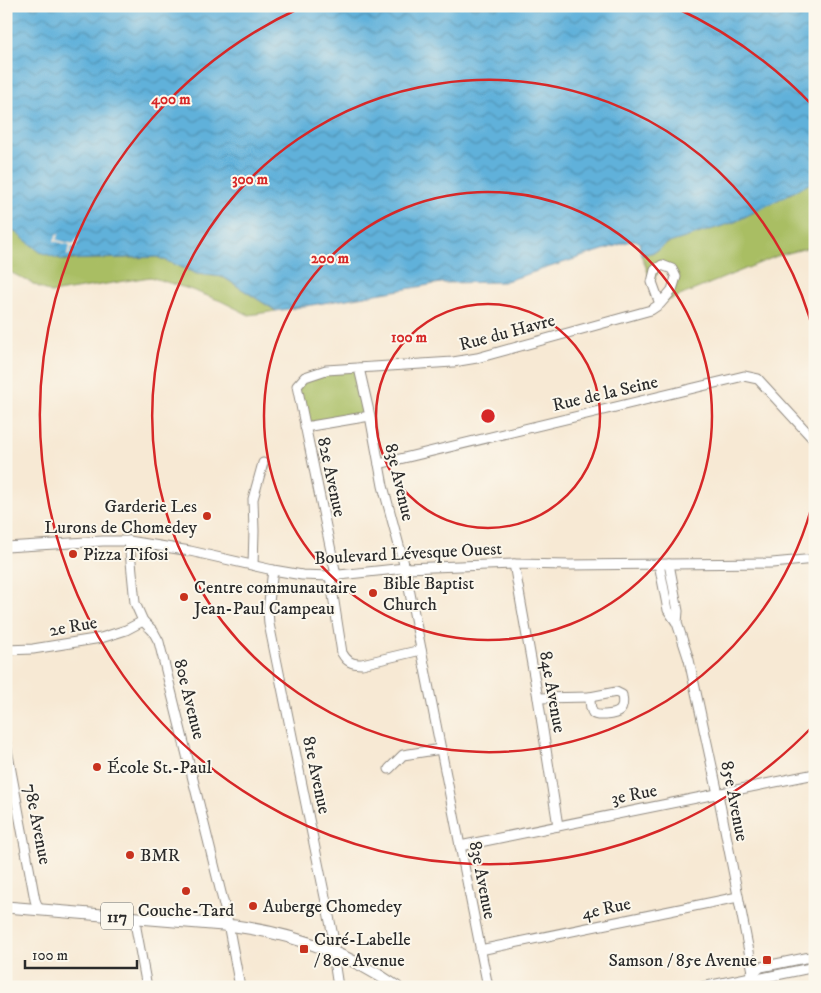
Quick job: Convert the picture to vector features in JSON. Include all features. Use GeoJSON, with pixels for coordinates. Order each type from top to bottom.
{"type":"FeatureCollection","features":[{"type":"Feature","properties":{"kind":"main road","name":"117"},"geometry":{"type":"LineString","coordinates":[[6,907],[228,926],[273,932],[303,940],[334,952],[363,965],[397,987]]}},
{"type":"Feature","properties":{"kind":"street","name":"Rue du Havre"},"geometry":{"type":"LineString","coordinates":[[297,386],[305,376],[326,370],[453,362],[477,358],[651,310],[660,304]]}},
{"type":"Feature","properties":{"kind":"street","name":"83e Avenue"},"geometry":{"type":"LineString","coordinates":[[359,368],[383,486],[405,568],[488,987]]}},
{"type":"Feature","properties":{"kind":"street","name":"Rue de la Seine"},"geometry":{"type":"LineString","coordinates":[[379,464],[744,376],[758,379],[815,441]]}},
{"type":"Feature","properties":{"kind":"street","name":"82e Avenue"},"geometry":{"type":"LineString","coordinates":[[297,386],[333,576],[342,653],[353,664],[362,664],[421,650]]}},
{"type":"Feature","properties":{"kind":"street"},"geometry":{"type":"LineString","coordinates":[[305,427],[370,416]]}},
{"type":"Feature","properties":{"kind":"street"},"geometry":{"type":"LineString","coordinates":[[253,565],[253,499],[263,463]]}},
{"type":"Feature","properties":{"kind":"street","name":"Boulevard Lévesque Ouest"},"geometry":{"type":"LineString","coordinates":[[6,547],[129,541],[176,548],[302,575],[333,576],[405,568],[514,564],[772,563],[814,561]]}},
{"type":"Feature","properties":{"kind":"street","name":"80e Avenue"},"geometry":{"type":"LineString","coordinates":[[129,541],[135,603],[143,620],[153,631],[159,642],[228,926],[240,987]]}},
{"type":"Feature","properties":{"kind":"street","name":"84e Avenue"},"geometry":{"type":"LineString","coordinates":[[514,564],[558,826]]}},
{"type":"Feature","properties":{"kind":"street","name":"85e Avenue"},"geometry":{"type":"LineString","coordinates":[[659,564],[668,610],[677,623],[689,660],[718,794],[753,979]]}},
{"type":"Feature","properties":{"kind":"street","name":"85e Avenue"},"geometry":{"type":"LineString","coordinates":[[669,564],[678,611],[677,623]]}},
{"type":"Feature","properties":{"kind":"street","name":"81e Avenue"},"geometry":{"type":"LineString","coordinates":[[274,570],[268,610],[269,624],[333,936],[334,967],[338,987]]}},
{"type":"Feature","properties":{"kind":"street","name":"2e Rue"},"geometry":{"type":"LineString","coordinates":[[6,650],[33,649],[101,638],[126,630],[143,620]]}},
{"type":"Feature","properties":{"kind":"street"},"geometry":{"type":"LineString","coordinates":[[538,698],[590,697]]}},
{"type":"Feature","properties":{"kind":"street","name":"78e Avenue"},"geometry":{"type":"LineString","coordinates":[[6,744],[39,910]]}},
{"type":"Feature","properties":{"kind":"street"},"geometry":{"type":"LineString","coordinates":[[389,769],[403,755],[440,749]]}},
{"type":"Feature","properties":{"kind":"street","name":"3e Rue"},"geometry":{"type":"LineString","coordinates":[[460,846],[815,774]]}},
{"type":"Feature","properties":{"kind":"street","name":"4e Rue"},"geometry":{"type":"LineString","coordinates":[[480,950],[738,897]]}},
{"type":"Feature","properties":{"kind":"street"},"geometry":{"type":"LineString","coordinates":[[136,918],[137,934],[147,987]]}},
{"type":"Feature","properties":{"kind":"street"},"geometry":{"type":"LineString","coordinates":[[753,979],[761,967],[815,956]]}},
{"type":"Feature","properties":{"kind":"street"},"geometry":{"type":"LineString","coordinates":[[702,987],[762,978],[815,967]]}},
{"type":"Feature","properties":{"kind":"green space"},"geometry":{"type":"Polygon","coordinates":[[[815,181],[815,246],[777,256],[660,304],[676,277],[662,265],[652,282],[641,255],[655,252],[666,244],[815,181]]]}},
{"type":"Feature","properties":{"kind":"green space"},"geometry":{"type":"Polygon","coordinates":[[[6,227],[63,260],[157,257],[197,274],[223,277],[276,311],[249,315],[221,301],[150,277],[51,293],[6,270],[6,227]]]}},
{"type":"Feature","properties":{"kind":"green space"},"geometry":{"type":"Polygon","coordinates":[[[359,368],[370,416],[305,427],[297,386],[305,377],[359,368]]]}},
{"type":"Feature","properties":{"kind":"water"},"geometry":{"type":"Polygon","coordinates":[[[6,6],[815,6],[815,181],[735,222],[666,244],[655,252],[641,255],[639,242],[634,240],[503,282],[441,283],[276,311],[223,277],[197,274],[157,257],[63,260],[40,252],[10,228],[6,227],[6,6]]]}},
{"type":"Feature","properties":{"kind":"pier"},"geometry":{"type":"Polygon","coordinates":[[[57,234],[59,234],[57,240],[74,244],[77,238],[79,239],[76,247],[72,247],[69,256],[67,255],[70,245],[54,241],[57,234]]]}},
{"type":"Feature","properties":{"kind":"place","name":"Garderie Les Lurons de Chomedey"},"geometry":{"type":"Point","coordinates":[207,516]}},
{"type":"Feature","properties":{"kind":"place","name":"Pizza Tifosi"},"geometry":{"type":"Point","coordinates":[73,554]}},
{"type":"Feature","properties":{"kind":"place","name":"Bible Baptist Church"},"geometry":{"type":"Point","coordinates":[373,593]}},
{"type":"Feature","properties":{"kind":"place","name":"Centre communautaire Jean-Paul Campeau"},"geometry":{"type":"Point","coordinates":[184,597]}},
{"type":"Feature","properties":{"kind":"place","name":"École St.-Paul"},"geometry":{"type":"Point","coordinates":[97,767]}},
{"type":"Feature","properties":{"kind":"place","name":"BMR"},"geometry":{"type":"Point","coordinates":[130,855]}},
{"type":"Feature","properties":{"kind":"place","name":"Couche-Tard"},"geometry":{"type":"Point","coordinates":[186,891]}},
{"type":"Feature","properties":{"kind":"place","name":"Auberge Chomedey"},"geometry":{"type":"Point","coordinates":[253,906]}},
{"type":"Feature","properties":{"kind":"place","name":"Curé-Labelle / 80e Avenue"},"geometry":{"type":"Point","coordinates":[304,949]}},
{"type":"Feature","properties":{"kind":"place","name":"Samson / 85e Avenue"},"geometry":{"type":"Point","coordinates":[767,960]}}]}
